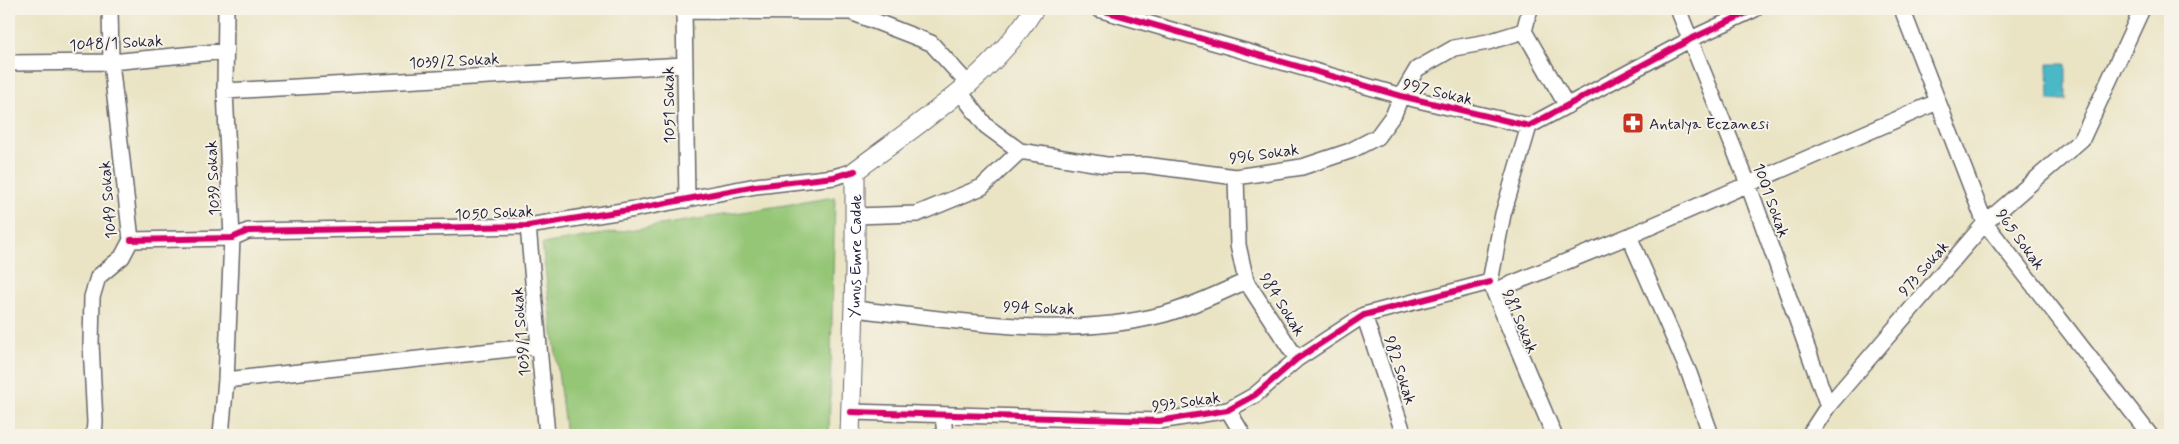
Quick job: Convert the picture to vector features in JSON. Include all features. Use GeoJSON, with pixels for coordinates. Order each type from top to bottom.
{"type":"FeatureCollection","features":[{"type":"Feature","properties":{"kind":"street","name":"1049 Sokak"},"geometry":{"type":"LineString","coordinates":[[94,435],[91,344],[92,297],[98,277],[122,257],[131,240],[111,62],[110,9]]}},
{"type":"Feature","properties":{"kind":"street","name":"1039 Sokak"},"geometry":{"type":"LineString","coordinates":[[221,435],[226,380],[232,238],[225,91],[226,9]]}},
{"type":"Feature","properties":{"kind":"street","name":"Yunus Emre Cadde"},"geometry":{"type":"LineString","coordinates":[[850,435],[854,309],[855,172],[964,89],[1020,32],[1034,9]]}},
{"type":"Feature","properties":{"kind":"street","name":"997 Sokak"},"geometry":{"type":"LineString","coordinates":[[1098,9],[1401,96],[1529,126]]}},
{"type":"Feature","properties":{"kind":"street"},"geometry":{"type":"LineString","coordinates":[[1530,9],[1524,31],[1566,106]]}},
{"type":"Feature","properties":{"kind":"street","name":"1001 Sokak"},"geometry":{"type":"LineString","coordinates":[[1678,9],[1748,184],[1828,406]]}},
{"type":"Feature","properties":{"kind":"street"},"geometry":{"type":"LineString","coordinates":[[1529,126],[1690,39],[1755,9]]}},
{"type":"Feature","properties":{"kind":"street","name":"965 Sokak"},"geometry":{"type":"LineString","coordinates":[[1902,9],[1985,223],[2150,435]]}},
{"type":"Feature","properties":{"kind":"street","name":"973 Sokak"},"geometry":{"type":"LineString","coordinates":[[1809,435],[1828,406],[1985,223],[2082,139],[2142,9]]}},
{"type":"Feature","properties":{"kind":"street"},"geometry":{"type":"LineString","coordinates":[[684,10],[851,10]]}},
{"type":"Feature","properties":{"kind":"street","name":"1051 Sokak"},"geometry":{"type":"LineString","coordinates":[[684,10],[687,200]]}},
{"type":"Feature","properties":{"kind":"street","name":"996 Sokak"},"geometry":{"type":"LineString","coordinates":[[851,10],[931,43],[964,89],[986,126],[1020,150],[1106,165],[1145,165],[1236,178],[1302,167],[1350,151],[1377,137],[1394,114],[1401,96],[1417,69],[1454,48],[1488,42],[1524,31]]}},
{"type":"Feature","properties":{"kind":"street","name":"1048/1 Sokak"},"geometry":{"type":"LineString","coordinates":[[9,64],[111,62],[226,51]]}},
{"type":"Feature","properties":{"kind":"street","name":"1039/2 Sokak"},"geometry":{"type":"LineString","coordinates":[[225,91],[684,65]]}},
{"type":"Feature","properties":{"kind":"street","name":"993 Sokak"},"geometry":{"type":"LineString","coordinates":[[851,412],[1158,421],[1228,410],[1255,395],[1297,358],[1364,315],[1492,287],[1629,236],[1937,102]]}},
{"type":"Feature","properties":{"kind":"street","name":"981 Sokak"},"geometry":{"type":"LineString","coordinates":[[1529,126],[1504,214],[1492,287],[1554,435]]}},
{"type":"Feature","properties":{"kind":"street"},"geometry":{"type":"LineString","coordinates":[[855,216],[917,214],[982,187],[1020,150]]}},
{"type":"Feature","properties":{"kind":"street","name":"1050 Sokak"},"geometry":{"type":"LineString","coordinates":[[131,240],[232,238],[248,231],[528,226],[687,200],[756,186],[834,177],[855,172]]}},
{"type":"Feature","properties":{"kind":"street","name":"984 Sokak"},"geometry":{"type":"LineString","coordinates":[[1236,178],[1238,245],[1246,282],[1297,358]]}},
{"type":"Feature","properties":{"kind":"street","name":"1039/1 Sokak"},"geometry":{"type":"LineString","coordinates":[[528,226],[547,435]]}},
{"type":"Feature","properties":{"kind":"street"},"geometry":{"type":"LineString","coordinates":[[1629,236],[1689,373],[1711,435]]}},
{"type":"Feature","properties":{"kind":"street","name":"994 Sokak"},"geometry":{"type":"LineString","coordinates":[[854,309],[1056,329],[1106,324],[1164,314],[1246,282]]}},
{"type":"Feature","properties":{"kind":"street","name":"982 Sokak"},"geometry":{"type":"LineString","coordinates":[[1364,315],[1404,435]]}},
{"type":"Feature","properties":{"kind":"street"},"geometry":{"type":"LineString","coordinates":[[226,380],[538,346]]}},
{"type":"Feature","properties":{"kind":"street"},"geometry":{"type":"LineString","coordinates":[[1228,410],[1243,435]]}},
{"type":"Feature","properties":{"kind":"street"},"geometry":{"type":"LineString","coordinates":[[943,415],[945,435]]}},
{"type":"Feature","properties":{"kind":"street"},"geometry":{"type":"LineString","coordinates":[[1106,420],[1112,435]]}},
{"type":"Feature","properties":{"kind":"green space"},"geometry":{"type":"Polygon","coordinates":[[[835,197],[829,435],[566,435],[542,244],[835,197]]]}},
{"type":"Feature","properties":{"kind":"water"},"geometry":{"type":"Polygon","coordinates":[[[2048,64],[2066,64],[2066,100],[2049,100],[2048,64]]]}},
{"type":"Feature","properties":{"kind":"cycle path"},"geometry":{"type":"LineString","coordinates":[[1098,9],[1401,96],[1529,126],[1691,39],[1755,9]]}},
{"type":"Feature","properties":{"kind":"cycle path"},"geometry":{"type":"LineString","coordinates":[[131,240],[232,238],[248,231],[528,226],[635,209],[756,186],[834,177],[855,171]]}},
{"type":"Feature","properties":{"kind":"cycle path"},"geometry":{"type":"LineString","coordinates":[[851,412],[1159,421],[1228,410],[1255,395],[1297,359],[1364,315],[1490,282]]}},
{"type":"Feature","properties":{"kind":"place","name":"Antalya Eczanesi"},"geometry":{"type":"Point","coordinates":[1633,123]}}]}
